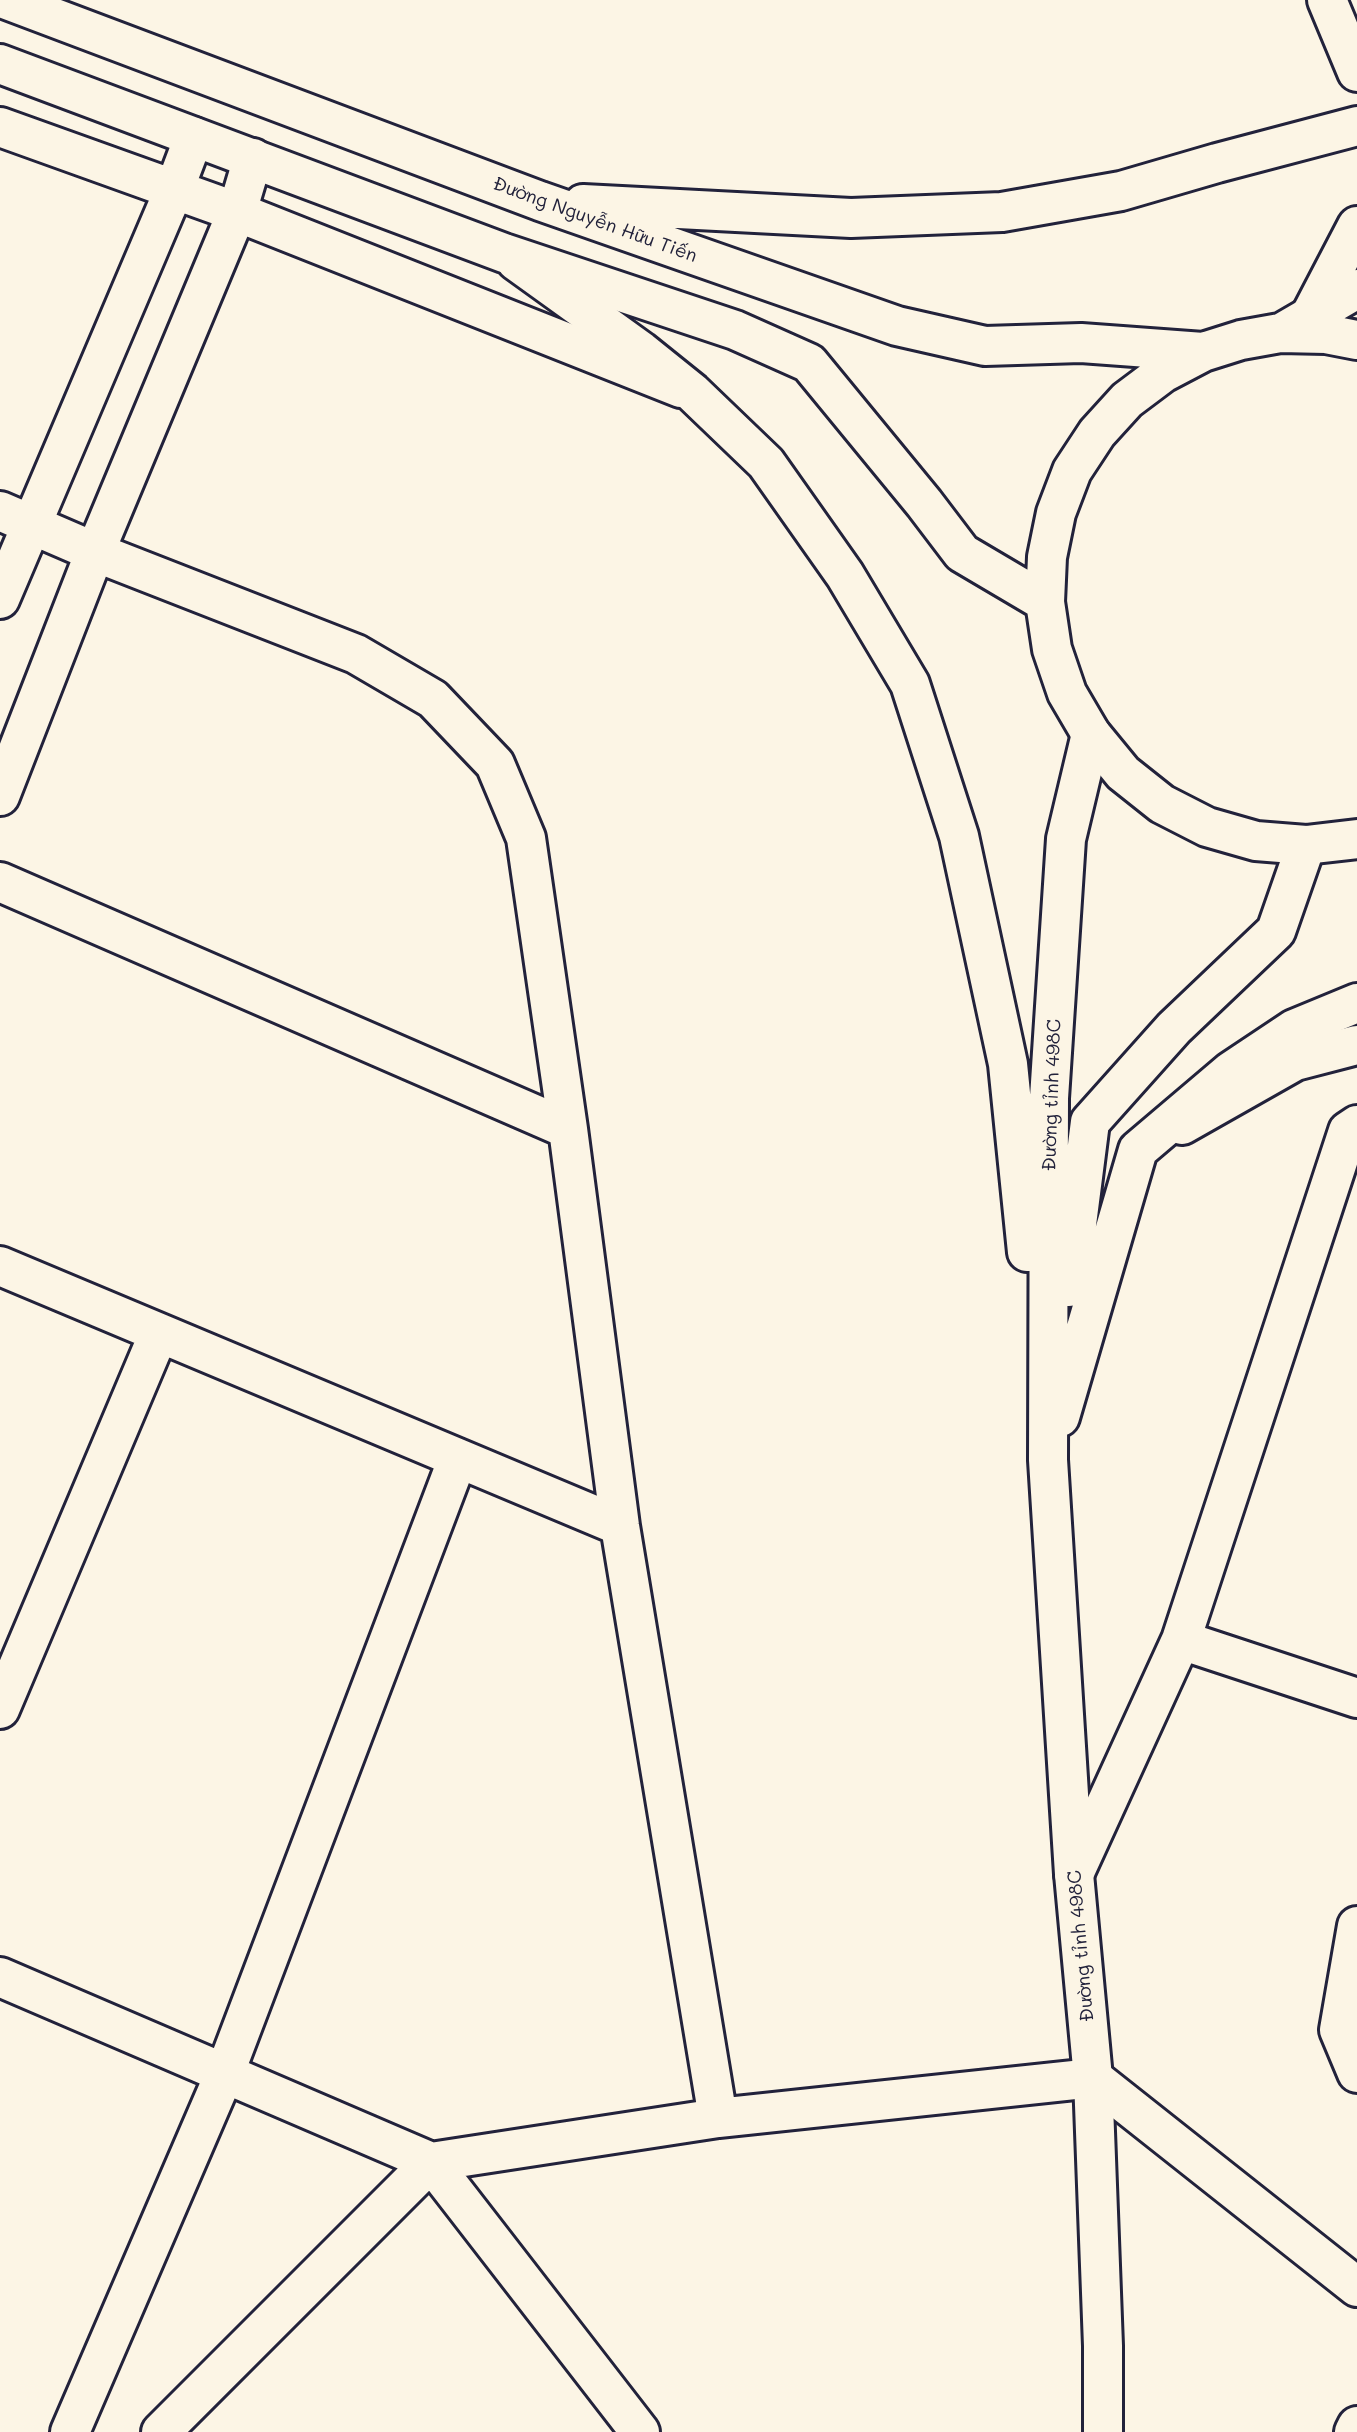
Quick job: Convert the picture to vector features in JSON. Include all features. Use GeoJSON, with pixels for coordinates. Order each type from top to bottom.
{"type":"FeatureCollection","features":[{"type":"Feature","properties":{"kind":"main road","name":"Đường Nguyễn Hữu Tiến"},"geometry":{"type":"LineString","coordinates":[[7,0],[540,201],[897,326],[985,346],[1081,343],[1203,352]]}},
{"type":"Feature","properties":{"kind":"main road"},"geometry":{"type":"LineString","coordinates":[[1329,6],[1355,67]]}},
{"type":"Feature","properties":{"kind":"main road"},"geometry":{"type":"LineString","coordinates":[[0,64],[504,253],[736,330],[809,363],[924,503],[962,554],[1045,602]]}},
{"type":"Feature","properties":{"kind":"main road"},"geometry":{"type":"LineString","coordinates":[[540,201],[851,218],[1002,212],[1121,191],[1357,126]]}},
{"type":"Feature","properties":{"kind":"main road"},"geometry":{"type":"LineString","coordinates":[[0,127],[237,212],[692,392]]}},
{"type":"Feature","properties":{"kind":"main road"},"geometry":{"type":"LineString","coordinates":[[0,599],[16,518],[174,190],[194,137]]}},
{"type":"Feature","properties":{"kind":"main road"},"geometry":{"type":"LineString","coordinates":[[0,796],[95,552],[237,212],[253,158]]}},
{"type":"Feature","properties":{"kind":"main road"},"geometry":{"type":"LineString","coordinates":[[1295,326],[1357,226]]}},
{"type":"Feature","properties":{"kind":"main road"},"geometry":{"type":"LineString","coordinates":[[504,253],[641,351],[692,392],[766,463],[845,575],[910,684],[959,836],[1008,1064],[1048,1460]]}},
{"type":"Feature","properties":{"kind":"main road"},"geometry":{"type":"LineString","coordinates":[[1357,289],[1295,326],[1203,352],[1163,373],[1127,400],[1097,433],[1072,471],[1056,513],[1047,557],[1045,602],[1052,649],[1067,693],[1091,734],[1123,773],[1162,804],[1207,827],[1256,841],[1306,845],[1357,839]]}},
{"type":"Feature","properties":{"kind":"main road"},"geometry":{"type":"LineString","coordinates":[[1295,326],[1357,340]]}},
{"type":"Feature","properties":{"kind":"main road"},"geometry":{"type":"LineString","coordinates":[[16,518],[95,552],[356,654],[433,699],[495,764],[526,838],[568,1129],[620,1526],[718,2118]]}},
{"type":"Feature","properties":{"kind":"main road","name":"Đường tỉnh 498C"},"geometry":{"type":"LineString","coordinates":[[1091,734],[1066,839],[1049,1098],[1048,1460],[1074,1874],[1093,2078],[1103,2346],[1103,2432]]}},
{"type":"Feature","properties":{"kind":"main road","name":"Đường tỉnh 498C"},"geometry":{"type":"LineString","coordinates":[[1048,1460],[1090,1122],[1174,1028],[1276,931],[1306,845]]}},
{"type":"Feature","properties":{"kind":"main road"},"geometry":{"type":"LineString","coordinates":[[0,882],[568,1129]]}},
{"type":"Feature","properties":{"kind":"main road"},"geometry":{"type":"LineString","coordinates":[[1048,1460],[1138,1150],[1231,1071],[1294,1029],[1357,1003]]}},
{"type":"Feature","properties":{"kind":"main road"},"geometry":{"type":"LineString","coordinates":[[1138,1150],[1294,1061],[1357,1045]]}},
{"type":"Feature","properties":{"kind":"main road"},"geometry":{"type":"LineString","coordinates":[[1074,1874],[1181,1640],[1348,1132],[1357,1125]]}},
{"type":"Feature","properties":{"kind":"main road"},"geometry":{"type":"LineString","coordinates":[[0,1266],[620,1526]]}},
{"type":"Feature","properties":{"kind":"main road"},"geometry":{"type":"LineString","coordinates":[[0,1709],[159,1333]]}},
{"type":"Feature","properties":{"kind":"main road"},"geometry":{"type":"LineString","coordinates":[[70,2432],[225,2075],[458,1458]]}},
{"type":"Feature","properties":{"kind":"main road"},"geometry":{"type":"LineString","coordinates":[[1181,1640],[1357,1698]]}},
{"type":"Feature","properties":{"kind":"main road"},"geometry":{"type":"LineString","coordinates":[[1357,1926],[1339,2030],[1357,2073]]}},
{"type":"Feature","properties":{"kind":"main road"},"geometry":{"type":"LineString","coordinates":[[0,1977],[431,2162],[640,2432]]}},
{"type":"Feature","properties":{"kind":"main road"},"geometry":{"type":"LineString","coordinates":[[163,2426],[431,2162],[718,2118],[1093,2078],[1357,2287]]}},
{"type":"Feature","properties":{"kind":"main road"},"geometry":{"type":"LineString","coordinates":[[97,2369],[91,2420],[101,2432]]}},
{"type":"Feature","properties":{"kind":"main road"},"geometry":{"type":"LineString","coordinates":[[1354,2432],[1357,2426]]}}]}
